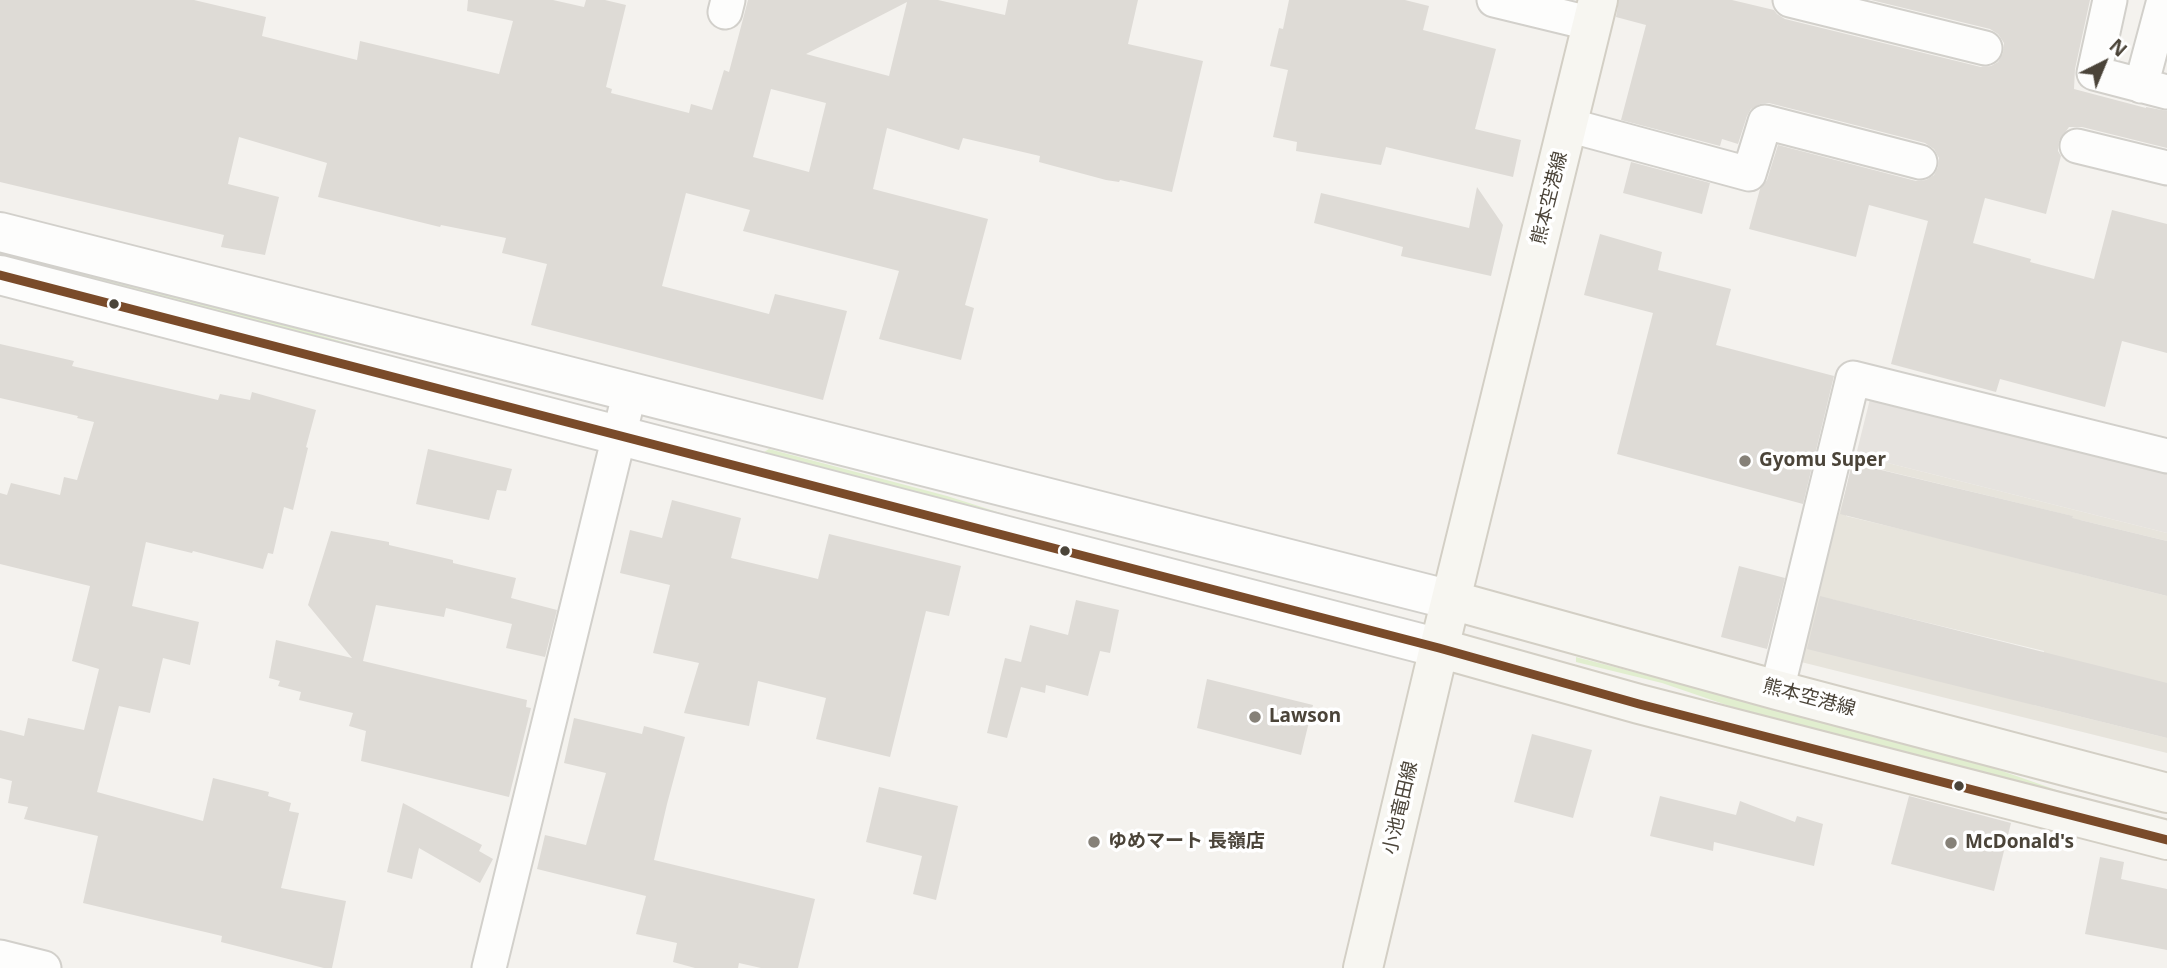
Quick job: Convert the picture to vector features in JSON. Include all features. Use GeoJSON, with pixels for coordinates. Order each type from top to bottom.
{"type":"FeatureCollection","features":[{"type":"Feature","properties":{"kind":"main road","name":"熊本空港線"},"geometry":{"type":"LineString","coordinates":[[1438,648],[1596,12]]}},
{"type":"Feature","properties":{"kind":"main road","name":"熊本空港線"},"geometry":{"type":"LineString","coordinates":[[1451,600],[2167,793]]}},
{"type":"Feature","properties":{"kind":"main road"},"geometry":{"type":"LineString","coordinates":[[1438,648],[1639,704],[2167,840]]}},
{"type":"Feature","properties":{"kind":"main road","name":"小池竜田線"},"geometry":{"type":"LineString","coordinates":[[1363,968],[1438,648]]}},
{"type":"Feature","properties":{"kind":"street"},"geometry":{"type":"LineString","coordinates":[[1494,0],[1596,12]]}},
{"type":"Feature","properties":{"kind":"street"},"geometry":{"type":"LineString","coordinates":[[1790,0],[1985,48]]}},
{"type":"Feature","properties":{"kind":"street"},"geometry":{"type":"LineString","coordinates":[[2110,0],[2094,74],[2154,89],[2164,0]]}},
{"type":"Feature","properties":{"kind":"street"},"geometry":{"type":"LineString","coordinates":[[1568,125],[1749,174],[1765,122],[1920,162]]}},
{"type":"Feature","properties":{"kind":"street"},"geometry":{"type":"LineString","coordinates":[[2077,146],[2167,168]]}},
{"type":"Feature","properties":{"kind":"street"},"geometry":{"type":"LineString","coordinates":[[0,232],[1451,600]]}},
{"type":"Feature","properties":{"kind":"street"},"geometry":{"type":"LineString","coordinates":[[0,275],[1438,648]]}},
{"type":"Feature","properties":{"kind":"street"},"geometry":{"type":"LineString","coordinates":[[1777,690],[1853,378],[2167,456]]}},
{"type":"Feature","properties":{"kind":"street"},"geometry":{"type":"LineString","coordinates":[[489,968],[630,391]]}},
{"type":"Feature","properties":{"kind":"street"},"geometry":{"type":"LineString","coordinates":[[0,957],[44,968]]}},
{"type":"Feature","properties":{"kind":"shaded area"},"geometry":{"type":"Polygon","coordinates":[[[1870,399],[2167,473],[2167,533],[1856,455],[1870,399]]]}},
{"type":"Feature","properties":{"kind":"shaded area"},"geometry":{"type":"Polygon","coordinates":[[[1856,455],[2167,533],[2167,541],[2080,520],[2068,571],[2167,596],[2167,683],[2034,705],[2167,738],[2167,753],[1797,661],[1856,455]],[[1858,464],[1846,516],[2060,567],[2072,516],[1858,464]],[[1830,599],[2032,702],[2044,651],[1830,599]]]}},
{"type":"Feature","properties":{"kind":"green space"},"geometry":{"type":"Polygon","coordinates":[[[0,252],[286,325],[486,384],[0,258],[0,252]]]}},
{"type":"Feature","properties":{"kind":"green space"},"geometry":{"type":"Polygon","coordinates":[[[769,449],[947,496],[1048,528],[766,455],[764,452],[769,449]]]}},
{"type":"Feature","properties":{"kind":"green space"},"geometry":{"type":"Polygon","coordinates":[[[1576,657],[1956,755],[2068,794],[2154,815],[2153,820],[1788,726],[1662,683],[1576,662],[1576,657]]]}},
{"type":"Feature","properties":{"kind":"building"},"geometry":{"type":"Polygon","coordinates":[[[0,0],[194,0],[266,17],[262,36],[357,60],[360,41],[499,74],[513,21],[467,11],[468,0],[553,0],[584,7],[586,0],[605,0],[626,5],[606,87],[612,89],[611,93],[689,113],[691,104],[712,110],[724,70],[729,72],[748,0],[938,0],[1005,15],[1008,0],[1138,0],[1128,44],[1203,61],[1172,192],[1120,180],[1106,180],[1039,162],[1040,156],[963,138],[959,150],[887,128],[873,189],[988,219],[965,305],[974,308],[961,360],[879,339],[899,271],[743,231],[750,210],[686,193],[662,286],[769,314],[775,294],[847,311],[823,400],[531,325],[547,264],[502,253],[506,238],[441,225],[440,227],[318,197],[327,163],[239,137],[228,184],[279,197],[265,255],[221,247],[224,235],[0,182],[0,0]],[[907,2],[806,54],[889,76],[907,2]],[[771,89],[753,157],[809,172],[826,103],[771,89]]]}},
{"type":"Feature","properties":{"kind":"building"},"geometry":{"type":"Polygon","coordinates":[[[1289,0],[1405,0],[1429,6],[1423,30],[1496,49],[1475,129],[1521,140],[1513,177],[1386,147],[1381,165],[1296,151],[1297,142],[1273,137],[1288,70],[1270,66],[1279,28],[1283,29],[1289,0]]]}},
{"type":"Feature","properties":{"kind":"building"},"geometry":{"type":"Polygon","coordinates":[[[1619,0],[1732,0],[1774,10],[1785,19],[1981,67],[1998,62],[2003,53],[2004,43],[1998,34],[1990,29],[1871,0],[2090,0],[2075,69],[2074,89],[2167,111],[2167,148],[2082,127],[2069,127],[2059,141],[2058,151],[2061,156],[2046,214],[1985,198],[1973,243],[2094,279],[2112,210],[2167,224],[2167,353],[2122,341],[2105,407],[2000,379],[1996,392],[1891,364],[1928,221],[1869,205],[1856,257],[1749,229],[1760,189],[1767,180],[1778,145],[1916,181],[1926,180],[1934,175],[1939,158],[1934,149],[1925,143],[1769,103],[1751,109],[1738,144],[1722,139],[1720,146],[1621,120],[1646,25],[1616,17],[1619,0]]]}},
{"type":"Feature","properties":{"kind":"building"},"geometry":{"type":"Polygon","coordinates":[[[1631,162],[1710,183],[1702,214],[1623,193],[1631,162]]]}},
{"type":"Feature","properties":{"kind":"building"},"geometry":{"type":"Polygon","coordinates":[[[1477,187],[1503,225],[1491,276],[1401,256],[1403,247],[1314,223],[1321,193],[1469,228],[1477,187]]]}},
{"type":"Feature","properties":{"kind":"building"},"geometry":{"type":"Polygon","coordinates":[[[1600,234],[1662,252],[1658,270],[1731,289],[1716,345],[1834,376],[1803,504],[1617,454],[1653,313],[1584,295],[1600,234]]]}},
{"type":"Feature","properties":{"kind":"building"},"geometry":{"type":"Polygon","coordinates":[[[0,344],[74,361],[72,366],[218,400],[220,394],[250,400],[252,392],[316,410],[293,510],[284,507],[273,554],[268,553],[263,569],[146,542],[132,606],[199,622],[190,665],[163,658],[150,713],[119,706],[97,792],[203,821],[213,778],[269,792],[268,796],[291,803],[289,811],[299,813],[281,888],[346,901],[332,968],[221,942],[222,936],[83,903],[98,836],[24,819],[28,807],[8,803],[12,781],[0,778],[0,730],[24,736],[28,718],[84,730],[99,669],[72,661],[90,586],[0,564],[0,493],[7,495],[11,483],[60,495],[64,477],[77,480],[94,422],[0,398],[0,344]]]}},
{"type":"Feature","properties":{"kind":"building"},"geometry":{"type":"Polygon","coordinates":[[[428,449],[512,469],[506,491],[497,490],[489,520],[416,504],[428,449]]]}},
{"type":"Feature","properties":{"kind":"building"},"geometry":{"type":"Polygon","coordinates":[[[1852,463],[2167,541],[2167,596],[1840,514],[1852,463]]]}},
{"type":"Feature","properties":{"kind":"building"},"geometry":{"type":"Polygon","coordinates":[[[672,500],[741,518],[731,558],[818,579],[829,534],[961,566],[949,616],[926,611],[890,757],[816,739],[826,698],[758,681],[749,726],[684,713],[699,663],[653,653],[670,585],[620,573],[630,530],[662,538],[672,500]]]}},
{"type":"Feature","properties":{"kind":"building"},"geometry":{"type":"Polygon","coordinates":[[[331,531],[389,542],[389,545],[516,578],[511,598],[557,610],[545,657],[506,648],[512,624],[446,608],[444,617],[376,605],[363,661],[527,700],[526,707],[531,708],[509,797],[361,761],[366,731],[349,726],[353,713],[299,700],[301,692],[278,686],[280,681],[269,678],[276,640],[352,658],[308,605],[331,531]]]}},
{"type":"Feature","properties":{"kind":"building"},"geometry":{"type":"Polygon","coordinates":[[[1739,566],[1785,578],[1767,649],[1721,637],[1739,566]]]}},
{"type":"Feature","properties":{"kind":"building"},"geometry":{"type":"Polygon","coordinates":[[[1820,596],[2167,683],[2167,738],[1807,649],[1820,596]]]}},
{"type":"Feature","properties":{"kind":"building"},"geometry":{"type":"Polygon","coordinates":[[[1076,600],[1119,610],[1110,653],[1100,651],[1088,696],[1046,685],[1045,693],[1021,687],[1007,738],[987,733],[1005,658],[1021,662],[1030,625],[1068,635],[1076,600]]]}},
{"type":"Feature","properties":{"kind":"building","name":"Lawson"},"geometry":{"type":"Polygon","coordinates":[[[1207,679],[1313,705],[1301,755],[1197,728],[1207,679]]]}},
{"type":"Feature","properties":{"kind":"building"},"geometry":{"type":"Polygon","coordinates":[[[574,718],[642,734],[644,726],[685,737],[654,860],[815,899],[798,968],[761,968],[739,963],[738,968],[695,968],[673,962],[677,943],[636,934],[646,896],[537,869],[545,835],[586,845],[606,773],[564,763],[574,718]]]}},
{"type":"Feature","properties":{"kind":"building"},"geometry":{"type":"Polygon","coordinates":[[[1532,734],[1592,750],[1573,818],[1514,802],[1532,734]]]}},
{"type":"Feature","properties":{"kind":"building"},"geometry":{"type":"Polygon","coordinates":[[[879,787],[958,806],[936,900],[913,894],[922,856],[866,842],[879,787]]]}},
{"type":"Feature","properties":{"kind":"building"},"geometry":{"type":"Polygon","coordinates":[[[1660,796],[1736,815],[1740,801],[1795,822],[1797,816],[1823,824],[1814,866],[1714,842],[1713,851],[1650,836],[1660,796]]]}},
{"type":"Feature","properties":{"kind":"building","name":"McDonald's"},"geometry":{"type":"Polygon","coordinates":[[[1909,796],[2011,823],[1994,891],[1891,864],[1909,796]]]}},
{"type":"Feature","properties":{"kind":"building"},"geometry":{"type":"Polygon","coordinates":[[[403,803],[482,845],[479,851],[493,859],[480,883],[419,848],[412,879],[387,872],[403,803]]]}},
{"type":"Feature","properties":{"kind":"building"},"geometry":{"type":"Polygon","coordinates":[[[2100,857],[2124,862],[2121,879],[2167,889],[2167,950],[2085,934],[2100,857]]]}},
{"type":"Feature","properties":{"kind":"transit line"},"geometry":{"type":"LineString","coordinates":[[0,275],[1439,648],[1639,704],[2167,840]]}},
{"type":"Feature","properties":{"kind":"place","name":"Gyomu Super"},"geometry":{"type":"Point","coordinates":[1745,461]}},
{"type":"Feature","properties":{"kind":"place","name":"Lawson"},"geometry":{"type":"Point","coordinates":[1255,717]}},
{"type":"Feature","properties":{"kind":"place","name":"ゆめマート 長嶺店"},"geometry":{"type":"Point","coordinates":[1094,842]}},
{"type":"Feature","properties":{"kind":"place","name":"McDonald's"},"geometry":{"type":"Point","coordinates":[1951,843]}}]}
